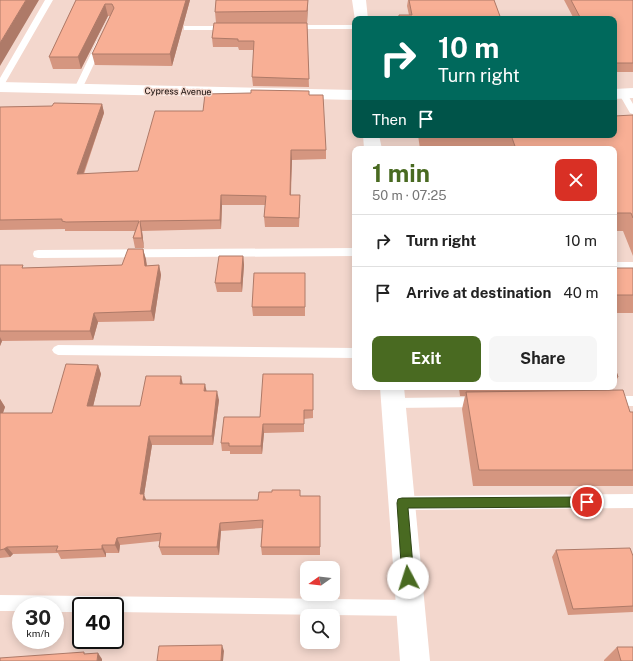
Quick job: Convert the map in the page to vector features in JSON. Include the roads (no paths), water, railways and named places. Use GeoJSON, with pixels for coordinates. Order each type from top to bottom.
{"type":"FeatureCollection","features":[{"type":"Feature","properties":{"kind":"street"},"geometry":{"type":"LineString","coordinates":[[359,0],[361,16]]}},
{"type":"Feature","properties":{"kind":"street","name":"Cypress Avenue"},"geometry":{"type":"LineString","coordinates":[[0,86],[352,95]]}},
{"type":"Feature","properties":{"kind":"street"},"geometry":{"type":"LineString","coordinates":[[393,395],[415,661]]}},
{"type":"Feature","properties":{"kind":"lane"},"geometry":{"type":"LineString","coordinates":[[0,86],[49,0]]}},
{"type":"Feature","properties":{"kind":"lane"},"geometry":{"type":"LineString","coordinates":[[278,28],[352,27]]}},
{"type":"Feature","properties":{"kind":"lane"},"geometry":{"type":"LineString","coordinates":[[187,28],[240,28]]}},
{"type":"Feature","properties":{"kind":"lane"},"geometry":{"type":"LineString","coordinates":[[78,89],[104,33]]}},
{"type":"Feature","properties":{"kind":"lane"},"geometry":{"type":"LineString","coordinates":[[623,94],[633,111]]}},
{"type":"Feature","properties":{"kind":"lane"},"geometry":{"type":"LineString","coordinates":[[38,254],[352,252]]}},
{"type":"Feature","properties":{"kind":"lane"},"geometry":{"type":"LineString","coordinates":[[617,266],[633,266]]}},
{"type":"Feature","properties":{"kind":"lane"},"geometry":{"type":"LineString","coordinates":[[58,350],[352,353]]}},
{"type":"Feature","properties":{"kind":"lane"},"geometry":{"type":"LineString","coordinates":[[393,395],[489,402]]}},
{"type":"Feature","properties":{"kind":"lane"},"geometry":{"type":"LineString","coordinates":[[601,401],[633,401]]}},
{"type":"Feature","properties":{"kind":"lane"},"geometry":{"type":"LineString","coordinates":[[402,503],[633,501]]}},
{"type":"Feature","properties":{"kind":"lane"},"geometry":{"type":"LineString","coordinates":[[0,602],[411,608]]}}]}
